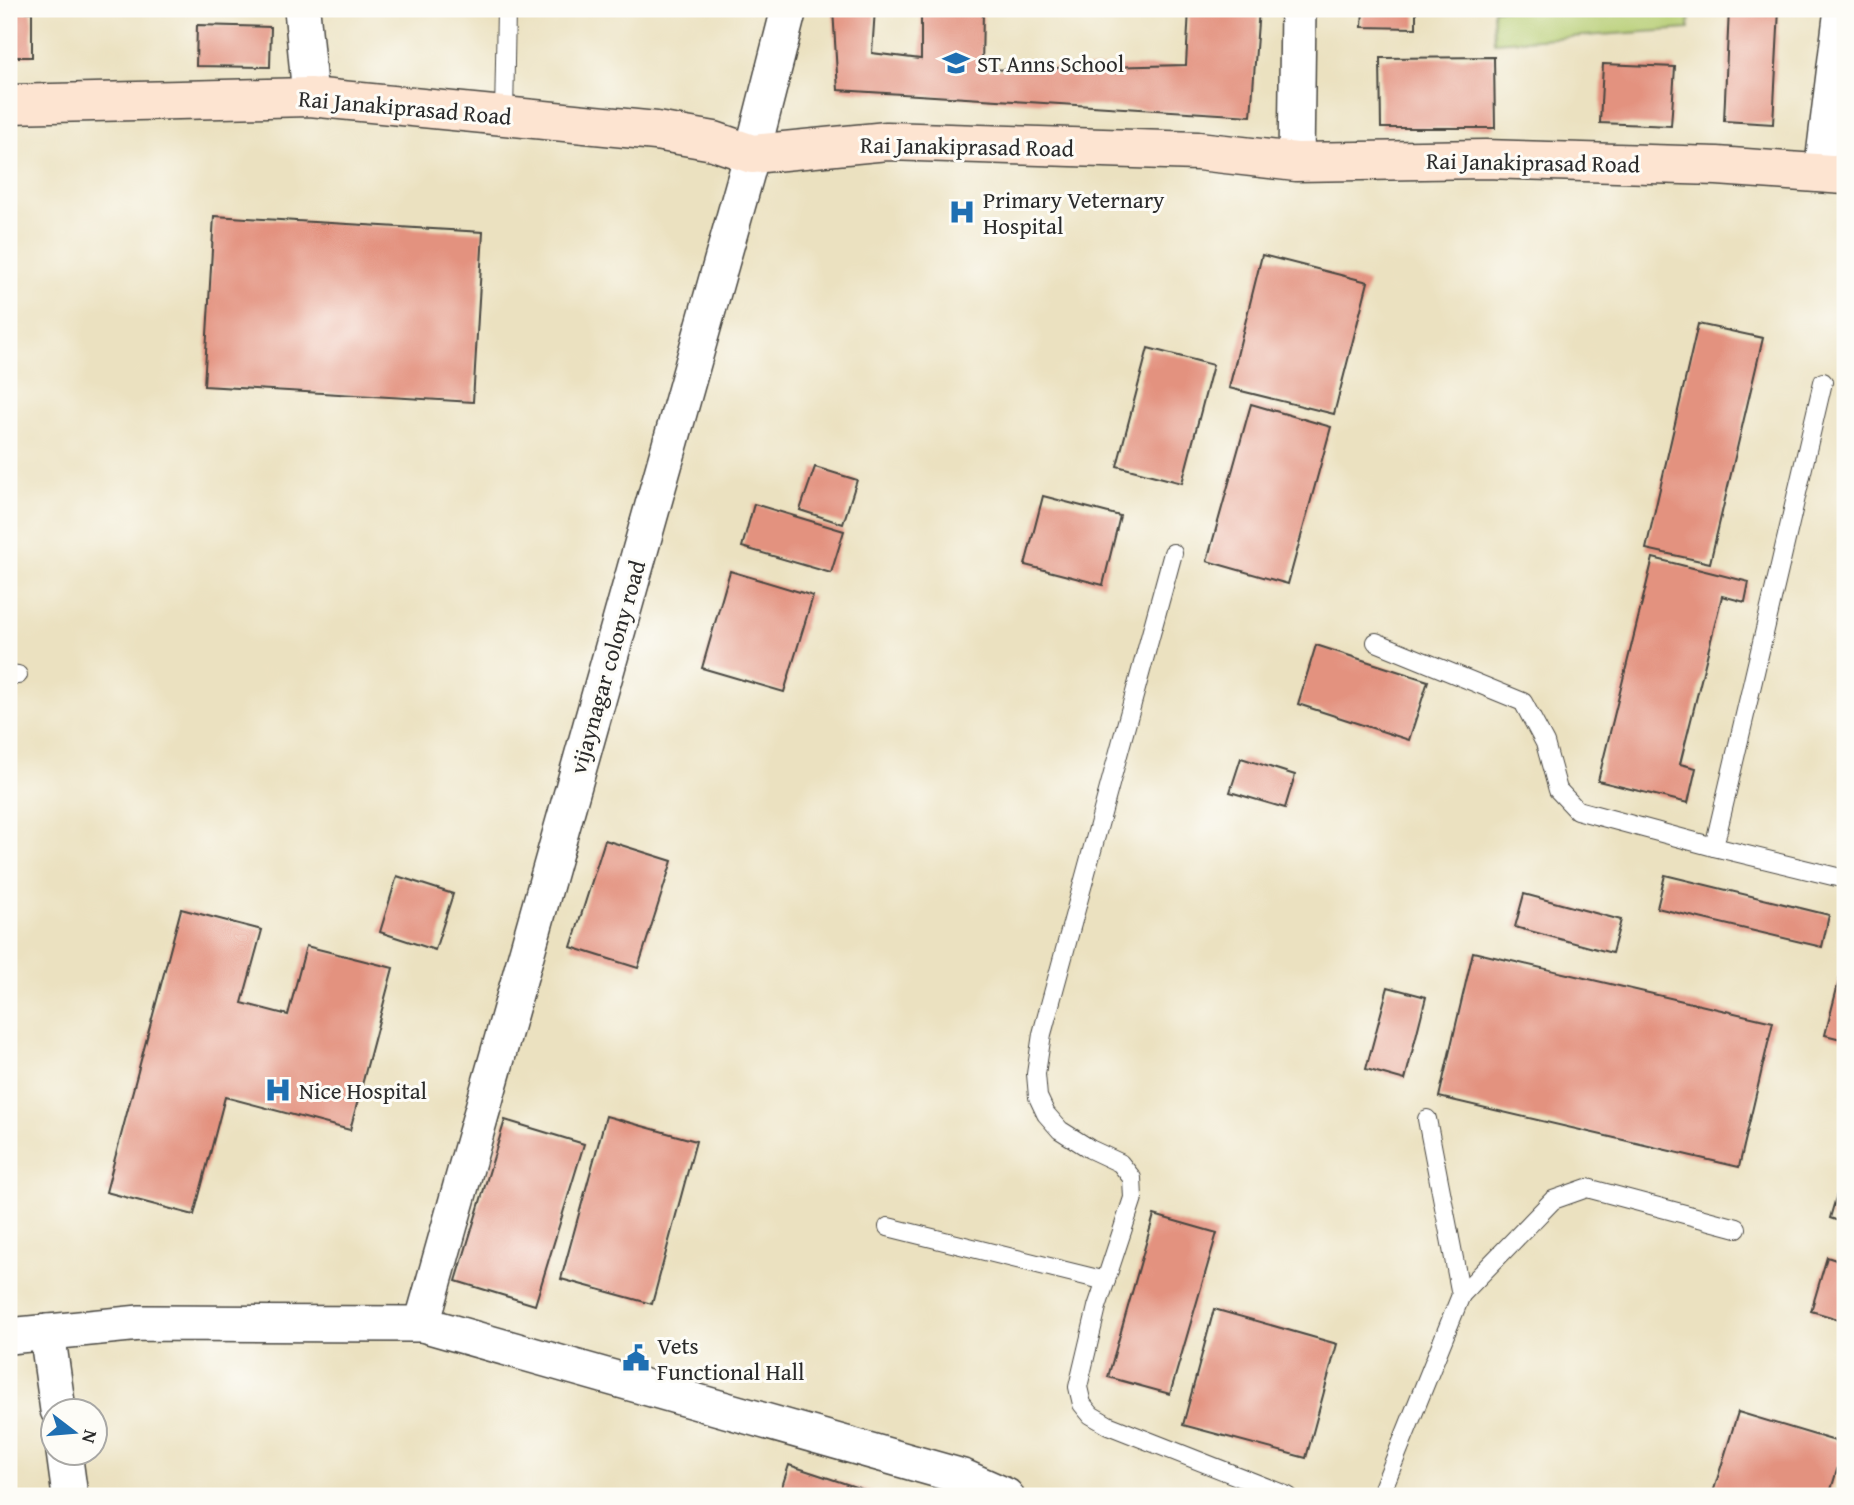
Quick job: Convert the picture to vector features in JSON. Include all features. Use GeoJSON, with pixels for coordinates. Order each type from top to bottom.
{"type":"FeatureCollection","features":[{"type":"Feature","properties":{"kind":"main road","name":"Rai Janakiprasad Road"},"geometry":{"type":"LineString","coordinates":[[9,104],[310,97],[656,131],[715,141],[752,154],[887,141],[1198,151],[1296,162],[1485,159],[1717,166],[1834,173]]}},
{"type":"Feature","properties":{"kind":"street"},"geometry":{"type":"LineString","coordinates":[[302,9],[310,97]]}},
{"type":"Feature","properties":{"kind":"street","name":"vijaynagar colony road"},"geometry":{"type":"LineString","coordinates":[[422,1324],[752,154],[789,9]]}},
{"type":"Feature","properties":{"kind":"street"},"geometry":{"type":"LineString","coordinates":[[1296,162],[1298,9]]}},
{"type":"Feature","properties":{"kind":"street"},"geometry":{"type":"LineString","coordinates":[[1834,173],[1842,9]]}},
{"type":"Feature","properties":{"kind":"street"},"geometry":{"type":"LineString","coordinates":[[9,1336],[140,1323],[422,1324],[963,1477],[1006,1496]]}},
{"type":"Feature","properties":{"kind":"street"},"geometry":{"type":"LineString","coordinates":[[47,1332],[56,1396]]}},
{"type":"Feature","properties":{"kind":"street"},"geometry":{"type":"LineString","coordinates":[[66,1466],[70,1496]]}},
{"type":"Feature","properties":{"kind":"lane"},"geometry":{"type":"LineString","coordinates":[[504,115],[506,9]]}},
{"type":"Feature","properties":{"kind":"lane"},"geometry":{"type":"LineString","coordinates":[[1714,847],[1823,382]]}},
{"type":"Feature","properties":{"kind":"lane"},"geometry":{"type":"LineString","coordinates":[[1173,553],[1042,1034],[1036,1074],[1038,1097],[1046,1114],[1060,1130],[1090,1149],[1120,1163],[1132,1178],[1133,1198],[1080,1368],[1078,1387],[1082,1404],[1108,1425],[1288,1496]]}},
{"type":"Feature","properties":{"kind":"lane"},"geometry":{"type":"LineString","coordinates":[[1376,642],[1522,702],[1545,743],[1558,790],[1577,810],[1845,879]]}},
{"type":"Feature","properties":{"kind":"lane"},"geometry":{"type":"LineString","coordinates":[[1427,1119],[1461,1295]]}},
{"type":"Feature","properties":{"kind":"lane"},"geometry":{"type":"LineString","coordinates":[[1380,1496],[1461,1295],[1553,1200],[1587,1188],[1737,1228]]}},
{"type":"Feature","properties":{"kind":"lane"},"geometry":{"type":"LineString","coordinates":[[888,1227],[1106,1281]]}},
{"type":"Feature","properties":{"kind":"green space"},"geometry":{"type":"Polygon","coordinates":[[[1493,9],[1690,9],[1689,29],[1494,42],[1493,9]]]}},
{"type":"Feature","properties":{"kind":"building"},"geometry":{"type":"Polygon","coordinates":[[[833,9],[875,9],[872,53],[921,59],[921,9],[983,9],[982,70],[1186,65],[1189,9],[1259,9],[1251,116],[838,90],[833,9]]]}},
{"type":"Feature","properties":{"kind":"building"},"geometry":{"type":"Polygon","coordinates":[[[1363,9],[1416,9],[1416,28],[1362,27],[1363,9]]]}},
{"type":"Feature","properties":{"kind":"building"},"geometry":{"type":"Polygon","coordinates":[[[1729,9],[1779,9],[1773,124],[1724,121],[1729,9]]]}},
{"type":"Feature","properties":{"kind":"building"},"geometry":{"type":"Polygon","coordinates":[[[9,11],[32,12],[32,57],[9,57],[9,11]]]}},
{"type":"Feature","properties":{"kind":"building"},"geometry":{"type":"Polygon","coordinates":[[[197,25],[271,27],[270,67],[196,66],[197,25]]]}},
{"type":"Feature","properties":{"kind":"building"},"geometry":{"type":"Polygon","coordinates":[[[1494,57],[1495,128],[1381,128],[1380,58],[1494,57]]]}},
{"type":"Feature","properties":{"kind":"building"},"geometry":{"type":"Polygon","coordinates":[[[1603,64],[1675,67],[1671,126],[1600,123],[1603,64]]]}},
{"type":"Feature","properties":{"kind":"building"},"geometry":{"type":"Polygon","coordinates":[[[214,216],[483,232],[473,402],[204,386],[214,216]]]}},
{"type":"Feature","properties":{"kind":"building"},"geometry":{"type":"Polygon","coordinates":[[[1262,255],[1368,282],[1334,414],[1229,388],[1262,255]]]}},
{"type":"Feature","properties":{"kind":"building"},"geometry":{"type":"Polygon","coordinates":[[[1698,324],[1763,338],[1710,563],[1646,549],[1698,324]]]}},
{"type":"Feature","properties":{"kind":"building"},"geometry":{"type":"Polygon","coordinates":[[[1148,348],[1213,365],[1182,483],[1117,466],[1148,348]]]}},
{"type":"Feature","properties":{"kind":"building"},"geometry":{"type":"Polygon","coordinates":[[[1251,404],[1331,427],[1288,584],[1207,561],[1251,404]]]}},
{"type":"Feature","properties":{"kind":"building"},"geometry":{"type":"Polygon","coordinates":[[[815,467],[857,480],[843,524],[800,510],[815,467]]]}},
{"type":"Feature","properties":{"kind":"building"},"geometry":{"type":"Polygon","coordinates":[[[1043,496],[1120,516],[1103,585],[1025,565],[1043,496]]]}},
{"type":"Feature","properties":{"kind":"building"},"geometry":{"type":"Polygon","coordinates":[[[754,504],[844,531],[831,573],[742,547],[754,504]]]}},
{"type":"Feature","properties":{"kind":"building"},"geometry":{"type":"Polygon","coordinates":[[[1653,558],[1749,582],[1745,602],[1722,596],[1680,764],[1696,768],[1688,803],[1598,781],[1653,558]]]}},
{"type":"Feature","properties":{"kind":"building"},"geometry":{"type":"Polygon","coordinates":[[[730,571],[813,596],[784,692],[702,668],[730,571]]]}},
{"type":"Feature","properties":{"kind":"building"},"geometry":{"type":"Polygon","coordinates":[[[1316,645],[1428,681],[1409,740],[1298,704],[1316,645]]]}},
{"type":"Feature","properties":{"kind":"building"},"geometry":{"type":"Polygon","coordinates":[[[1241,758],[1295,775],[1285,808],[1230,792],[1241,758]]]}},
{"type":"Feature","properties":{"kind":"building"},"geometry":{"type":"Polygon","coordinates":[[[605,840],[672,861],[638,968],[571,947],[605,840]]]}},
{"type":"Feature","properties":{"kind":"building"},"geometry":{"type":"Polygon","coordinates":[[[1665,875],[1829,915],[1822,947],[1657,908],[1665,875]]]}},
{"type":"Feature","properties":{"kind":"building"},"geometry":{"type":"Polygon","coordinates":[[[397,876],[453,894],[435,950],[380,932],[397,876]]]}},
{"type":"Feature","properties":{"kind":"building"},"geometry":{"type":"Polygon","coordinates":[[[1524,894],[1621,920],[1612,953],[1515,927],[1524,894]]]}},
{"type":"Feature","properties":{"kind":"building"},"geometry":{"type":"Polygon","coordinates":[[[181,909],[262,930],[242,1003],[288,1015],[306,946],[393,968],[350,1130],[225,1097],[194,1215],[106,1192],[181,909]]]}},
{"type":"Feature","properties":{"kind":"building"},"geometry":{"type":"Polygon","coordinates":[[[1473,952],[1773,1022],[1739,1167],[1439,1097],[1473,952]]]}},
{"type":"Feature","properties":{"kind":"building"},"geometry":{"type":"Polygon","coordinates":[[[1845,961],[1845,1040],[1825,1035],[1845,961]]]}},
{"type":"Feature","properties":{"kind":"building"},"geometry":{"type":"Polygon","coordinates":[[[1388,987],[1426,997],[1405,1080],[1366,1069],[1388,987]]]}},
{"type":"Feature","properties":{"kind":"building"},"geometry":{"type":"Polygon","coordinates":[[[606,1116],[696,1141],[652,1304],[561,1279],[606,1116]]]}},
{"type":"Feature","properties":{"kind":"building"},"geometry":{"type":"Polygon","coordinates":[[[505,1120],[584,1144],[535,1305],[456,1281],[505,1120]]]}},
{"type":"Feature","properties":{"kind":"building"},"geometry":{"type":"Polygon","coordinates":[[[1845,1166],[1845,1223],[1830,1218],[1845,1166]]]}},
{"type":"Feature","properties":{"kind":"building"},"geometry":{"type":"Polygon","coordinates":[[[1154,1215],[1217,1233],[1170,1394],[1108,1377],[1154,1215]]]}},
{"type":"Feature","properties":{"kind":"building"},"geometry":{"type":"Polygon","coordinates":[[[1827,1257],[1845,1263],[1845,1321],[1811,1311],[1827,1257]]]}},
{"type":"Feature","properties":{"kind":"building"},"geometry":{"type":"Polygon","coordinates":[[[1214,1309],[1337,1344],[1306,1458],[1183,1425],[1214,1309]]]}},
{"type":"Feature","properties":{"kind":"building"},"geometry":{"type":"Polygon","coordinates":[[[1738,1412],[1845,1444],[1829,1496],[1712,1496],[1738,1412]]]}},
{"type":"Feature","properties":{"kind":"building"},"geometry":{"type":"Polygon","coordinates":[[[789,1465],[883,1496],[779,1496],[789,1465]]]}},
{"type":"Feature","properties":{"kind":"place","name":"ST Anns School"},"geometry":{"type":"Point","coordinates":[956,63]}},
{"type":"Feature","properties":{"kind":"place","name":"Primary Veternary Hospital"},"geometry":{"type":"Point","coordinates":[962,212]}},
{"type":"Feature","properties":{"kind":"place","name":"Nice Hospital"},"geometry":{"type":"Point","coordinates":[278,1090]}},
{"type":"Feature","properties":{"kind":"place","name":"Vets Functional Hall"},"geometry":{"type":"Point","coordinates":[636,1358]}}]}
